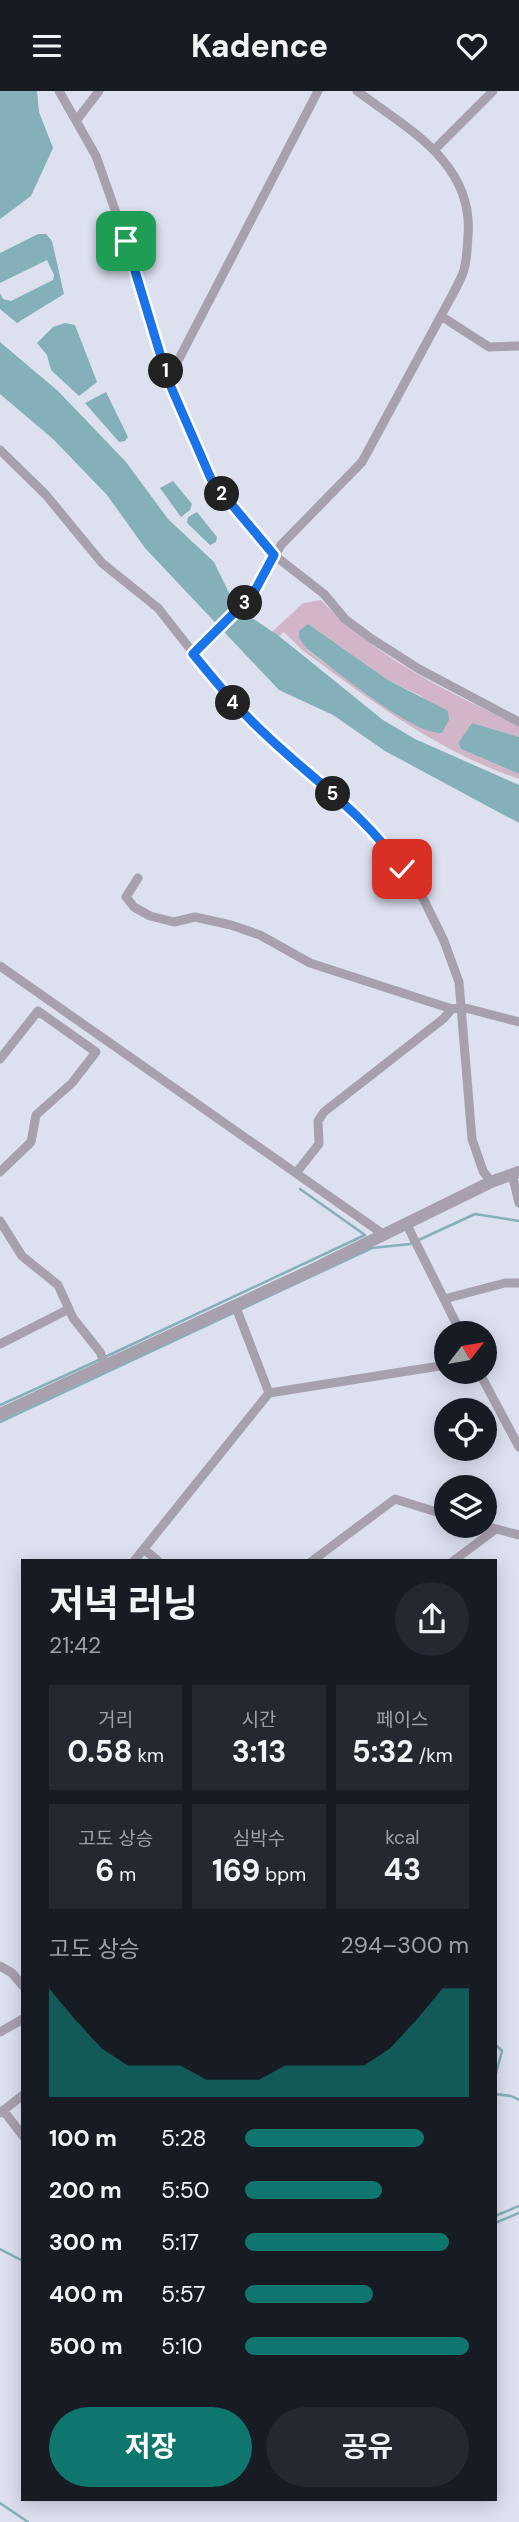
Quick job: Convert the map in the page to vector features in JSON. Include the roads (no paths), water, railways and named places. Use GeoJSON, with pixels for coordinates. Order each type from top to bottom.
{"type":"FeatureCollection","features":[{"type":"Feature","properties":{"kind":"street"},"geometry":{"type":"LineString","coordinates":[[59,91],[96,156],[126,241],[168,380],[212,481],[274,555],[324,594],[345,619],[419,669],[519,722]]}},
{"type":"Feature","properties":{"kind":"street"},"geometry":{"type":"LineString","coordinates":[[76,121],[99,91]]}},
{"type":"Feature","properties":{"kind":"street"},"geometry":{"type":"LineString","coordinates":[[168,380],[318,91]]}},
{"type":"Feature","properties":{"kind":"street"},"geometry":{"type":"LineString","coordinates":[[193,654],[215,629],[242,607],[264,576],[274,555],[362,462],[463,272],[468,229],[467,199],[456,177],[435,149],[357,91]]}},
{"type":"Feature","properties":{"kind":"street"},"geometry":{"type":"LineString","coordinates":[[435,149],[493,91]]}},
{"type":"Feature","properties":{"kind":"street"},"geometry":{"type":"LineString","coordinates":[[441,316],[489,347],[519,346]]}},
{"type":"Feature","properties":{"kind":"street"},"geometry":{"type":"LineString","coordinates":[[0,450],[46,495],[102,563],[158,608],[228,697],[265,735],[382,839],[424,900],[444,941],[459,982],[472,1139],[483,1171],[491,1182]]}},
{"type":"Feature","properties":{"kind":"street"},"geometry":{"type":"LineString","coordinates":[[138,878],[126,897],[134,907],[150,916],[174,922],[195,917],[230,925],[260,935],[310,963],[452,1009],[463,1007],[519,1022]]}},
{"type":"Feature","properties":{"kind":"street"},"geometry":{"type":"LineString","coordinates":[[0,966],[383,1234]]}},
{"type":"Feature","properties":{"kind":"street"},"geometry":{"type":"LineString","coordinates":[[296,1173],[319,1144],[318,1121],[324,1112],[443,1019],[452,1009]]}},
{"type":"Feature","properties":{"kind":"street"},"geometry":{"type":"LineString","coordinates":[[0,1059],[38,1011],[96,1052],[72,1083],[36,1115],[31,1142],[0,1171]]}},
{"type":"Feature","properties":{"kind":"street"},"geometry":{"type":"LineString","coordinates":[[0,1413],[515,1173],[519,1203]]}},
{"type":"Feature","properties":{"kind":"street"},"geometry":{"type":"LineString","coordinates":[[0,1221],[22,1256],[58,1285],[69,1308],[105,1365]]}},
{"type":"Feature","properties":{"kind":"street"},"geometry":{"type":"LineString","coordinates":[[406,1223],[455,1321]]}},
{"type":"Feature","properties":{"kind":"street"},"geometry":{"type":"LineString","coordinates":[[444,1299],[505,1283],[519,1283]]}},
{"type":"Feature","properties":{"kind":"street"},"geometry":{"type":"LineString","coordinates":[[234,1305],[269,1393]]}},
{"type":"Feature","properties":{"kind":"street"},"geometry":{"type":"LineString","coordinates":[[0,1344],[69,1308]]}},
{"type":"Feature","properties":{"kind":"street"},"geometry":{"type":"LineString","coordinates":[[136,1559],[241,1424],[269,1393],[434,1367]]}},
{"type":"Feature","properties":{"kind":"street"},"geometry":{"type":"LineString","coordinates":[[485,1384],[519,1447]]}},
{"type":"Feature","properties":{"kind":"street"},"geometry":{"type":"LineString","coordinates":[[315,1559],[395,1499],[434,1511]]}},
{"type":"Feature","properties":{"kind":"street"},"geometry":{"type":"LineString","coordinates":[[497,1529],[519,1535]]}},
{"type":"Feature","properties":{"kind":"street"},"geometry":{"type":"LineString","coordinates":[[456,1559],[484,1538]]}},
{"type":"Feature","properties":{"kind":"street"},"geometry":{"type":"LineString","coordinates":[[144,1549],[156,1559]]}},
{"type":"Feature","properties":{"kind":"street"},"geometry":{"type":"LineString","coordinates":[[0,1966],[12,1973],[21,1984]]}},
{"type":"Feature","properties":{"kind":"street"},"geometry":{"type":"LineString","coordinates":[[0,2032],[21,2020]]}},
{"type":"Feature","properties":{"kind":"street"},"geometry":{"type":"LineString","coordinates":[[21,2097],[2,2111],[21,2134]]}},
{"type":"Feature","properties":{"kind":"water"},"geometry":{"type":"Polygon","coordinates":[[[0,91],[37,91],[39,112],[53,148],[31,196],[0,219],[0,91]]]}},
{"type":"Feature","properties":{"kind":"water"},"geometry":{"type":"Polygon","coordinates":[[[38,234],[46,234],[52,241],[64,294],[17,323],[0,309],[0,293],[3,299],[11,301],[53,280],[54,275],[47,260],[0,283],[0,253],[38,234]]]}},
{"type":"Feature","properties":{"kind":"water"},"geometry":{"type":"Polygon","coordinates":[[[65,323],[75,325],[97,382],[79,396],[51,370],[47,355],[37,343],[53,327],[65,323]]]}},
{"type":"Feature","properties":{"kind":"water"},"geometry":{"type":"Polygon","coordinates":[[[0,342],[58,391],[126,462],[168,519],[214,562],[233,601],[243,612],[279,636],[383,720],[415,739],[519,785],[519,823],[385,751],[333,715],[279,690],[145,548],[107,495],[53,439],[0,394],[0,342]]]}},
{"type":"Feature","properties":{"kind":"water"},"geometry":{"type":"Polygon","coordinates":[[[106,392],[128,437],[125,441],[119,442],[85,403],[106,392]]]}},
{"type":"Feature","properties":{"kind":"water"},"geometry":{"type":"Polygon","coordinates":[[[173,481],[192,504],[190,510],[181,517],[160,488],[173,481]]]}},
{"type":"Feature","properties":{"kind":"water"},"geometry":{"type":"Polygon","coordinates":[[[197,512],[217,537],[216,542],[210,545],[187,523],[188,517],[197,512]]]}},
{"type":"Feature","properties":{"kind":"water"},"geometry":{"type":"Polygon","coordinates":[[[308,624],[388,680],[448,711],[449,720],[442,733],[412,724],[394,713],[307,649],[299,638],[299,631],[308,624]]]}},
{"type":"Feature","properties":{"kind":"water"},"geometry":{"type":"Polygon","coordinates":[[[472,723],[519,737],[519,774],[461,749],[458,743],[472,723]]]}},
{"type":"Feature","properties":{"kind":"waterway"},"geometry":{"type":"LineString","coordinates":[[105,1357],[365,1235],[300,1189]]}},
{"type":"Feature","properties":{"kind":"waterway"},"geometry":{"type":"LineString","coordinates":[[0,1422],[372,1248],[410,1244],[475,1214],[519,1221]]}},
{"type":"Feature","properties":{"kind":"waterway"},"geometry":{"type":"LineString","coordinates":[[0,1405],[99,1360]]}},
{"type":"Feature","properties":{"kind":"waterway"},"geometry":{"type":"LineString","coordinates":[[497,2046],[502,2051],[497,2070]]}},
{"type":"Feature","properties":{"kind":"waterway"},"geometry":{"type":"LineString","coordinates":[[497,2094],[519,2100]]}},
{"type":"Feature","properties":{"kind":"waterway"},"geometry":{"type":"LineString","coordinates":[[497,2215],[519,2206]]}},
{"type":"Feature","properties":{"kind":"waterway"},"geometry":{"type":"LineString","coordinates":[[497,2222],[519,2213]]}},
{"type":"Feature","properties":{"kind":"waterway"},"geometry":{"type":"LineString","coordinates":[[0,2249],[21,2260]]}},
{"type":"Feature","properties":{"kind":"waterway"},"geometry":{"type":"LineString","coordinates":[[0,2503],[28,2522]]}}]}
